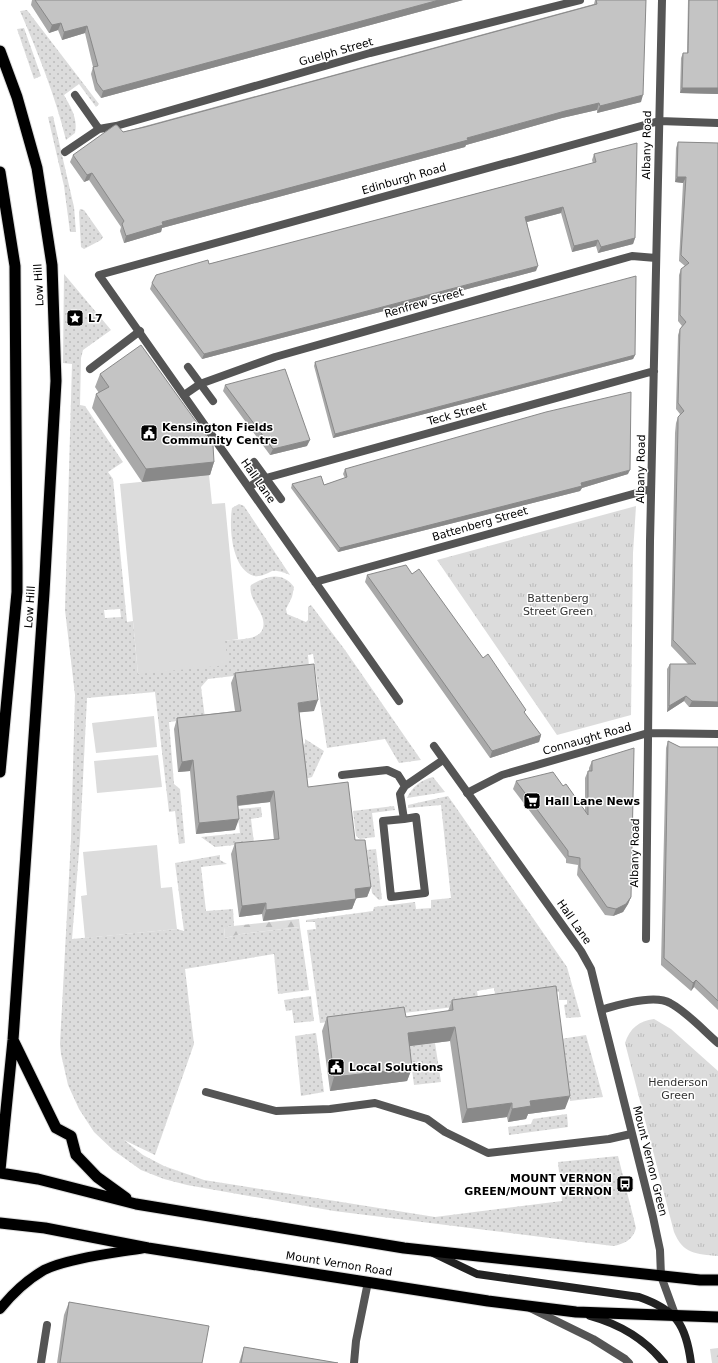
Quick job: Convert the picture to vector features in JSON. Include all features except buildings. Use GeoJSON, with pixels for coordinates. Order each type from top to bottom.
{"type":"FeatureCollection","features":[{"type":"Feature","properties":{"kind":"highway","name":"Low Hill"},"geometry":{"type":"LineString","coordinates":[[0,51],[17,96],[37,168],[52,265],[56,381],[44,593],[12,1040],[0,1172]]}},
{"type":"Feature","properties":{"kind":"highway","name":"Low Hill"},"geometry":{"type":"LineString","coordinates":[[0,172],[15,266],[17,567],[17,592],[0,772]]}},
{"type":"Feature","properties":{"kind":"highway"},"geometry":{"type":"LineString","coordinates":[[12,1040],[56,1128],[71,1136],[76,1155],[97,1177],[117,1193],[136,1204]]}},
{"type":"Feature","properties":{"kind":"highway"},"geometry":{"type":"LineString","coordinates":[[0,1172],[38,1179],[136,1204],[425,1250],[661,1276],[718,1280]]}},
{"type":"Feature","properties":{"kind":"highway","name":"Mount Vernon Road"},"geometry":{"type":"LineString","coordinates":[[0,1223],[45,1228],[148,1248],[525,1306],[576,1312],[676,1317],[718,1317]]}},
{"type":"Feature","properties":{"kind":"main road"},"geometry":{"type":"LineString","coordinates":[[0,1309],[11,1295],[44,1270],[80,1259],[148,1248]]}},
{"type":"Feature","properties":{"kind":"main road"},"geometry":{"type":"LineString","coordinates":[[425,1250],[476,1274],[639,1297],[658,1304],[676,1317],[689,1349],[691,1363]]}},
{"type":"Feature","properties":{"kind":"main road"},"geometry":{"type":"LineString","coordinates":[[576,1312],[618,1325],[647,1345],[664,1363]]}},
{"type":"Feature","properties":{"kind":"street","name":"Guelph Street"},"geometry":{"type":"LineString","coordinates":[[65,152],[99,129],[123,124],[370,53],[580,0]]}},
{"type":"Feature","properties":{"kind":"street","name":"Albany Road"},"geometry":{"type":"LineString","coordinates":[[646,939],[651,489],[662,0]]}},
{"type":"Feature","properties":{"kind":"street"},"geometry":{"type":"LineString","coordinates":[[75,95],[99,129]]}},
{"type":"Feature","properties":{"kind":"street","name":"Edinburgh Road"},"geometry":{"type":"LineString","coordinates":[[99,275],[659,121],[718,123]]}},
{"type":"Feature","properties":{"kind":"street","name":"Renfrew Street"},"geometry":{"type":"LineString","coordinates":[[184,395],[200,384],[275,357],[632,256],[656,258]]}},
{"type":"Feature","properties":{"kind":"street","name":"Hall Lane"},"geometry":{"type":"LineString","coordinates":[[99,275],[140,331],[399,701]]}},
{"type":"Feature","properties":{"kind":"street"},"geometry":{"type":"LineString","coordinates":[[90,369],[140,331]]}},
{"type":"Feature","properties":{"kind":"street"},"geometry":{"type":"LineString","coordinates":[[188,367],[213,401]]}},
{"type":"Feature","properties":{"kind":"street","name":"Teck Street"},"geometry":{"type":"LineString","coordinates":[[249,488],[258,481],[266,478],[654,371]]}},
{"type":"Feature","properties":{"kind":"street"},"geometry":{"type":"LineString","coordinates":[[254,462],[281,499]]}},
{"type":"Feature","properties":{"kind":"street","name":"Battenberg Street"},"geometry":{"type":"LineString","coordinates":[[315,582],[651,489]]}},
{"type":"Feature","properties":{"kind":"street","name":"Connaught Road"},"geometry":{"type":"LineString","coordinates":[[468,793],[502,775],[648,733],[718,734]]}},
{"type":"Feature","properties":{"kind":"street","name":"Hall Lane"},"geometry":{"type":"LineString","coordinates":[[434,746],[582,951],[591,969],[601,1010]]}},
{"type":"Feature","properties":{"kind":"street"},"geometry":{"type":"LineString","coordinates":[[404,819],[400,794],[405,786],[443,760]]}},
{"type":"Feature","properties":{"kind":"street"},"geometry":{"type":"LineString","coordinates":[[342,775],[387,770],[398,775],[405,786]]}},
{"type":"Feature","properties":{"kind":"street"},"geometry":{"type":"LineString","coordinates":[[416,818],[425,893],[391,897],[383,822],[404,819],[416,818]]}},
{"type":"Feature","properties":{"kind":"street"},"geometry":{"type":"LineString","coordinates":[[601,1010],[639,1001],[651,1000],[669,1002],[718,1043]]}},
{"type":"Feature","properties":{"kind":"street","name":"Mount Vernon Green"},"geometry":{"type":"LineString","coordinates":[[601,1010],[653,1217],[660,1250],[661,1276],[676,1317]]}},
{"type":"Feature","properties":{"kind":"street"},"geometry":{"type":"LineString","coordinates":[[206,1092],[276,1111],[330,1109],[375,1103],[426,1119],[445,1132],[488,1153],[609,1139],[631,1134]]}},
{"type":"Feature","properties":{"kind":"street"},"geometry":{"type":"LineString","coordinates":[[354,1363],[368,1282]]}},
{"type":"Feature","properties":{"kind":"street"},"geometry":{"type":"LineString","coordinates":[[525,1306],[593,1339],[625,1358],[629,1363]]}},
{"type":"Feature","properties":{"kind":"street"},"geometry":{"type":"LineString","coordinates":[[41,1363],[47,1325]]}},
{"type":"Feature","properties":{"kind":"green space"},"geometry":{"type":"Polygon","coordinates":[[[27,10],[99,104],[96,107],[79,84],[64,95],[76,123],[75,133],[66,140],[46,74],[20,11],[27,10]]]}},
{"type":"Feature","properties":{"kind":"green space"},"geometry":{"type":"Polygon","coordinates":[[[24,28],[41,76],[34,79],[17,29],[24,28]]]}},
{"type":"Feature","properties":{"kind":"green space"},"geometry":{"type":"Polygon","coordinates":[[[53,116],[74,207],[76,232],[70,232],[64,186],[48,117],[53,116]]]}},
{"type":"Feature","properties":{"kind":"green space"},"geometry":{"type":"Polygon","coordinates":[[[80,209],[84,210],[103,237],[101,240],[84,249],[81,247],[80,209]]]}},
{"type":"Feature","properties":{"kind":"green space"},"geometry":{"type":"Polygon","coordinates":[[[64,274],[111,330],[83,350],[81,358],[80,405],[85,406],[123,462],[108,472],[113,479],[127,622],[133,621],[138,674],[213,644],[257,636],[263,628],[263,622],[252,596],[251,585],[268,577],[279,577],[289,582],[294,587],[292,597],[286,609],[287,614],[306,622],[308,620],[308,607],[311,605],[345,650],[421,760],[399,763],[385,739],[327,748],[313,654],[308,655],[309,667],[208,679],[201,687],[205,718],[169,722],[174,784],[180,789],[185,843],[179,844],[175,811],[169,812],[155,692],[87,698],[80,839],[72,939],[177,929],[184,931],[175,863],[220,855],[220,860],[227,864],[201,867],[206,911],[233,909],[234,926],[224,927],[225,938],[241,934],[300,927],[309,990],[278,994],[274,954],[185,969],[194,1044],[155,1155],[124,1140],[143,1155],[164,1166],[204,1180],[435,1217],[562,1201],[558,1162],[618,1156],[636,1228],[633,1236],[628,1241],[613,1246],[334,1211],[187,1185],[164,1179],[141,1170],[113,1150],[94,1132],[79,1109],[68,1085],[60,1044],[71,839],[75,695],[65,610],[72,364],[63,363],[64,274]],[[120,609],[104,610],[105,618],[121,617],[120,609]]]}},
{"type":"Feature","properties":{"kind":"green space"},"geometry":{"type":"Polygon","coordinates":[[[209,475],[212,504],[225,503],[238,639],[225,641],[228,665],[138,674],[120,484],[209,475]]]}},
{"type":"Feature","properties":{"kind":"green space"},"geometry":{"type":"Polygon","coordinates":[[[239,504],[244,506],[290,575],[272,571],[261,576],[254,576],[246,572],[240,565],[233,546],[231,525],[232,508],[239,504]]]}},
{"type":"Feature","properties":{"kind":"green space","name":"Battenberg Street Green"},"geometry":{"type":"Polygon","coordinates":[[[636,506],[633,553],[631,715],[557,735],[437,560],[636,506]]]}},
{"type":"Feature","properties":{"kind":"green space"},"geometry":{"type":"Polygon","coordinates":[[[154,716],[157,747],[96,753],[92,723],[154,716]]]}},
{"type":"Feature","properties":{"kind":"green space"},"geometry":{"type":"Polygon","coordinates":[[[305,739],[324,751],[312,777],[305,779],[302,746],[305,743],[305,739]]]}},
{"type":"Feature","properties":{"kind":"green space"},"geometry":{"type":"Polygon","coordinates":[[[158,755],[162,787],[97,793],[94,761],[158,755]]]}},
{"type":"Feature","properties":{"kind":"green space"},"geometry":{"type":"Polygon","coordinates":[[[433,777],[445,792],[407,798],[411,790],[417,784],[433,777]]]}},
{"type":"Feature","properties":{"kind":"green space"},"geometry":{"type":"Polygon","coordinates":[[[448,796],[567,967],[581,1017],[566,1018],[564,1005],[567,1004],[567,1000],[559,1000],[559,992],[496,1000],[494,988],[477,991],[479,1004],[320,1023],[307,930],[316,929],[315,922],[306,922],[306,920],[373,911],[374,907],[415,902],[416,909],[431,908],[431,900],[451,898],[441,805],[408,808],[408,805],[448,796]]]}},
{"type":"Feature","properties":{"kind":"green space"},"geometry":{"type":"Polygon","coordinates":[[[394,806],[395,810],[372,813],[375,837],[360,839],[356,836],[353,811],[394,806]]]}},
{"type":"Feature","properties":{"kind":"green space"},"geometry":{"type":"Polygon","coordinates":[[[261,807],[262,817],[251,819],[254,843],[215,847],[201,837],[240,833],[237,809],[261,807]]]}},
{"type":"Feature","properties":{"kind":"green space"},"geometry":{"type":"Polygon","coordinates":[[[157,845],[161,888],[172,887],[177,929],[85,938],[81,896],[87,895],[83,852],[157,845]]]}},
{"type":"Feature","properties":{"kind":"green space"},"geometry":{"type":"Polygon","coordinates":[[[376,849],[382,899],[379,900],[372,893],[367,850],[376,849]]]}},
{"type":"Feature","properties":{"kind":"green space"},"geometry":{"type":"Polygon","coordinates":[[[299,919],[300,927],[241,934],[225,938],[224,927],[299,919]]]}},
{"type":"Feature","properties":{"kind":"green space"},"geometry":{"type":"Polygon","coordinates":[[[311,996],[314,1021],[294,1023],[292,1010],[286,1011],[284,1000],[311,996]]]}},
{"type":"Feature","properties":{"kind":"green space","name":"Henderson Green"},"geometry":{"type":"Polygon","coordinates":[[[654,1019],[671,1029],[718,1071],[718,1256],[691,1252],[682,1245],[674,1232],[625,1043],[632,1029],[644,1021],[654,1019]]]}},
{"type":"Feature","properties":{"kind":"green space"},"geometry":{"type":"Polygon","coordinates":[[[316,1033],[324,1092],[301,1096],[295,1036],[316,1033]]]}},
{"type":"Feature","properties":{"kind":"green space"},"geometry":{"type":"Polygon","coordinates":[[[586,1035],[603,1097],[570,1101],[561,1039],[586,1035]]]}},
{"type":"Feature","properties":{"kind":"green space"},"geometry":{"type":"Polygon","coordinates":[[[435,1043],[441,1082],[414,1085],[409,1046],[435,1043]]]}},
{"type":"Feature","properties":{"kind":"green space"},"geometry":{"type":"Polygon","coordinates":[[[567,1114],[568,1127],[509,1135],[508,1127],[531,1124],[533,1119],[567,1114]]]}},
{"type":"Feature","properties":{"kind":"green space"},"geometry":{"type":"Polygon","coordinates":[[[718,1348],[718,1363],[712,1363],[710,1349],[718,1348]]]}},
{"type":"Feature","properties":{"kind":"place","name":"L7"},"geometry":{"type":"Point","coordinates":[75,318]}},
{"type":"Feature","properties":{"kind":"place","name":"Kensington Fields Community Centre"},"geometry":{"type":"Point","coordinates":[149,433]}},
{"type":"Feature","properties":{"kind":"place","name":"Hall Lane News"},"geometry":{"type":"Point","coordinates":[532,801]}},
{"type":"Feature","properties":{"kind":"place","name":"Local Solutions"},"geometry":{"type":"Point","coordinates":[336,1067]}},
{"type":"Feature","properties":{"kind":"place","name":"MOUNT VERNON GREEN/MOUNT VERNON"},"geometry":{"type":"Point","coordinates":[625,1184]}}]}
